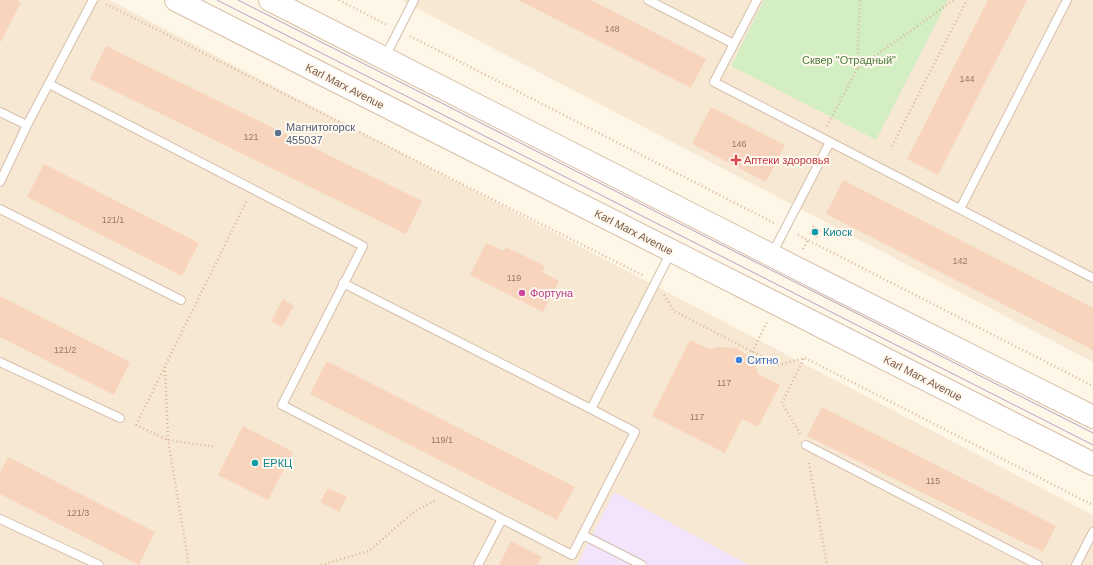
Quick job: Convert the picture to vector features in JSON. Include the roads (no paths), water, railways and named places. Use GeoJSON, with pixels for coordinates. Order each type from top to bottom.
{"type":"FeatureCollection","features":[{"type":"Feature","properties":{"kind":"main road","name":"Karl Marx Avenue"},"geometry":{"type":"LineString","coordinates":[[176,0],[1093,464]]}},
{"type":"Feature","properties":{"kind":"main road"},"geometry":{"type":"LineString","coordinates":[[270,0],[1093,417]]}},
{"type":"Feature","properties":{"kind":"lane"},"geometry":{"type":"LineString","coordinates":[[0,182],[27,125],[92,0]]}},
{"type":"Feature","properties":{"kind":"lane"},"geometry":{"type":"LineString","coordinates":[[385,57],[414,0]]}},
{"type":"Feature","properties":{"kind":"lane"},"geometry":{"type":"LineString","coordinates":[[648,0],[734,44]]}},
{"type":"Feature","properties":{"kind":"lane"},"geometry":{"type":"LineString","coordinates":[[756,0],[714,82],[1093,278]]}},
{"type":"Feature","properties":{"kind":"lane"},"geometry":{"type":"LineString","coordinates":[[960,209],[1067,0]]}},
{"type":"Feature","properties":{"kind":"lane"},"geometry":{"type":"LineString","coordinates":[[49,84],[363,246],[343,283],[282,404],[572,555],[635,432],[343,283]]}},
{"type":"Feature","properties":{"kind":"lane"},"geometry":{"type":"LineString","coordinates":[[0,112],[27,125]]}},
{"type":"Feature","properties":{"kind":"lane"},"geometry":{"type":"LineString","coordinates":[[772,255],[830,142]]}},
{"type":"Feature","properties":{"kind":"lane"},"geometry":{"type":"LineString","coordinates":[[0,209],[181,300]]}},
{"type":"Feature","properties":{"kind":"lane"},"geometry":{"type":"LineString","coordinates":[[591,409],[672,251]]}},
{"type":"Feature","properties":{"kind":"lane"},"geometry":{"type":"LineString","coordinates":[[0,362],[120,418]]}},
{"type":"Feature","properties":{"kind":"lane"},"geometry":{"type":"LineString","coordinates":[[806,445],[1038,565]]}},
{"type":"Feature","properties":{"kind":"lane"},"geometry":{"type":"LineString","coordinates":[[0,519],[99,565]]}},
{"type":"Feature","properties":{"kind":"lane"},"geometry":{"type":"LineString","coordinates":[[478,565],[502,519]]}},
{"type":"Feature","properties":{"kind":"lane"},"geometry":{"type":"LineString","coordinates":[[1076,565],[1093,532]]}},
{"type":"Feature","properties":{"kind":"lane"},"geometry":{"type":"LineString","coordinates":[[583,535],[642,565]]}},
{"type":"Feature","properties":{"kind":"tram line"},"geometry":{"type":"LineString","coordinates":[[217,0],[1093,445]]}},
{"type":"Feature","properties":{"kind":"tram line"},"geometry":{"type":"LineString","coordinates":[[238,0],[1093,433]]}},
{"type":"Feature","properties":{"kind":"place","name":"Магнитогорск 455037"},"geometry":{"type":"Point","coordinates":[278,133]}},
{"type":"Feature","properties":{"kind":"place","name":"Аптеки здоровья"},"geometry":{"type":"Point","coordinates":[736,160]}},
{"type":"Feature","properties":{"kind":"place","name":"Киоск"},"geometry":{"type":"Point","coordinates":[815,232]}},
{"type":"Feature","properties":{"kind":"place","name":"Фортуна"},"geometry":{"type":"Point","coordinates":[522,293]}},
{"type":"Feature","properties":{"kind":"place","name":"Ситно"},"geometry":{"type":"Point","coordinates":[739,360]}},
{"type":"Feature","properties":{"kind":"place","name":"ЕРКЦ"},"geometry":{"type":"Point","coordinates":[255,463]}},
{"type":"Feature","properties":{"kind":"park label","name":"Сквер \"Отрадный\""},"geometry":{"type":"Point","coordinates":[849,60]}}]}
